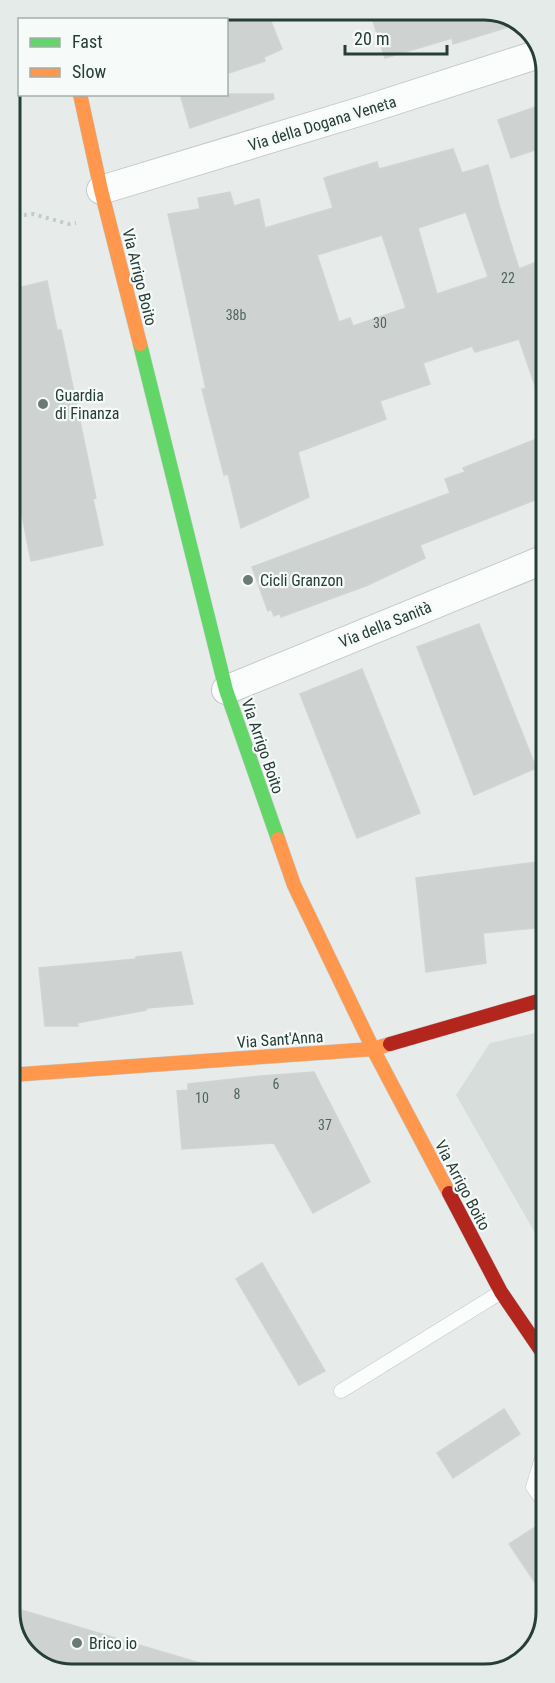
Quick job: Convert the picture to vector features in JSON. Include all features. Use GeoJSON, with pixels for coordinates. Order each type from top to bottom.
{"type":"FeatureCollection","features":[{"type":"Feature","properties":{"kind":"main road","name":"Via Arrigo Boito"},"geometry":{"type":"LineString","coordinates":[[80,96],[104,203],[226,690],[294,885],[373,1049],[501,1292],[536,1343]]}},
{"type":"Feature","properties":{"kind":"main road","name":"Via Sant'Anna"},"geometry":{"type":"LineString","coordinates":[[20,1074],[373,1049],[536,1002]]}},
{"type":"Feature","properties":{"kind":"street","name":"Via della Dogana Veneta"},"geometry":{"type":"LineString","coordinates":[[104,203],[365,110],[533,56]]}},
{"type":"Feature","properties":{"kind":"street","name":"Via della Sanità"},"geometry":{"type":"LineString","coordinates":[[226,690],[536,563]]}},
{"type":"Feature","properties":{"kind":"lane"},"geometry":{"type":"LineString","coordinates":[[341,1391],[501,1292]]}},
{"type":"Feature","properties":{"kind":"lane"},"geometry":{"type":"LineString","coordinates":[[536,1477],[533,1487],[536,1491]]}},
{"type":"Feature","properties":{"kind":"path"},"geometry":{"type":"LineString","coordinates":[[20,216],[33,214],[69,224],[104,203]]}},
{"type":"Feature","properties":{"kind":"shaded area"},"geometry":{"type":"Polygon","coordinates":[[[536,1033],[536,1235],[456,1095],[490,1043],[536,1033]]]}},
{"type":"Feature","properties":{"kind":"building"},"geometry":{"type":"Polygon","coordinates":[[[228,20],[270,20],[282,49],[264,57],[265,61],[228,73],[228,20]]]}},
{"type":"Feature","properties":{"kind":"building"},"geometry":{"type":"Polygon","coordinates":[[[373,20],[487,20],[510,26],[453,44],[452,38],[385,58],[373,20]]]}},
{"type":"Feature","properties":{"kind":"building"},"geometry":{"type":"Polygon","coordinates":[[[273,94],[274,99],[190,128],[181,96],[273,94]]]}},
{"type":"Feature","properties":{"kind":"building"},"geometry":{"type":"Polygon","coordinates":[[[536,107],[536,150],[511,158],[498,120],[536,107]]]}},
{"type":"Feature","properties":{"kind":"building"},"geometry":{"type":"Polygon","coordinates":[[[453,149],[462,173],[488,165],[519,269],[536,262],[536,388],[519,339],[475,352],[472,346],[423,363],[430,384],[380,401],[386,419],[298,452],[309,497],[241,528],[228,474],[224,475],[202,389],[206,389],[168,214],[200,209],[198,198],[230,192],[234,206],[259,199],[265,228],[333,208],[324,178],[377,162],[379,169],[453,149]],[[466,212],[418,228],[437,294],[488,277],[466,212]],[[382,235],[317,255],[339,322],[350,318],[353,326],[406,308],[382,235]]]}},
{"type":"Feature","properties":{"kind":"building","name":"Guardia di Finanza"},"geometry":{"type":"Polygon","coordinates":[[[47,281],[57,330],[61,330],[96,498],[93,499],[103,545],[31,561],[22,515],[20,515],[20,287],[47,281]]]}},
{"type":"Feature","properties":{"kind":"building"},"geometry":{"type":"Polygon","coordinates":[[[536,439],[536,500],[420,545],[425,558],[368,585],[281,617],[280,613],[274,616],[271,609],[268,611],[252,567],[450,493],[445,479],[465,472],[463,468],[536,439]]]}},
{"type":"Feature","properties":{"kind":"building"},"geometry":{"type":"Polygon","coordinates":[[[479,624],[536,768],[474,795],[417,647],[479,624]]]}},
{"type":"Feature","properties":{"kind":"building"},"geometry":{"type":"Polygon","coordinates":[[[362,669],[420,813],[357,838],[300,694],[362,669]]]}},
{"type":"Feature","properties":{"kind":"building"},"geometry":{"type":"Polygon","coordinates":[[[536,862],[536,928],[483,933],[486,963],[426,972],[416,878],[536,862]]]}},
{"type":"Feature","properties":{"kind":"building"},"geometry":{"type":"Polygon","coordinates":[[[181,952],[193,1004],[147,1008],[77,1023],[78,1026],[45,1026],[39,968],[136,959],[136,957],[181,952]]]}},
{"type":"Feature","properties":{"kind":"building"},"geometry":{"type":"Polygon","coordinates":[[[314,1072],[370,1182],[313,1213],[274,1143],[182,1149],[177,1091],[188,1090],[188,1084],[314,1072]]]}},
{"type":"Feature","properties":{"kind":"building"},"geometry":{"type":"Polygon","coordinates":[[[262,1263],[325,1371],[299,1385],[236,1279],[262,1263]]]}},
{"type":"Feature","properties":{"kind":"building"},"geometry":{"type":"Polygon","coordinates":[[[504,1409],[520,1434],[453,1478],[437,1453],[504,1409]]]}},
{"type":"Feature","properties":{"kind":"building"},"geometry":{"type":"Polygon","coordinates":[[[536,1526],[536,1584],[509,1544],[536,1526]]]}},
{"type":"Feature","properties":{"kind":"building","name":"Brico io"},"geometry":{"type":"Polygon","coordinates":[[[20,1610],[201,1663],[61,1663],[40,1653],[28,1641],[21,1625],[20,1610]]]}},
{"type":"Feature","properties":{"kind":"traffic: fast"},"geometry":{"type":"LineString","coordinates":[[140,344],[226,690],[278,839]]}},
{"type":"Feature","properties":{"kind":"traffic: slow"},"geometry":{"type":"LineString","coordinates":[[80,96],[101,190],[140,344]]}},
{"type":"Feature","properties":{"kind":"traffic: slow"},"geometry":{"type":"LineString","coordinates":[[278,839],[294,885],[373,1049],[449,1193]]}},
{"type":"Feature","properties":{"kind":"traffic: slow"},"geometry":{"type":"LineString","coordinates":[[20,1074],[373,1049],[390,1044]]}},
{"type":"Feature","properties":{"kind":"traffic: jam"},"geometry":{"type":"LineString","coordinates":[[390,1044],[536,1002]]}},
{"type":"Feature","properties":{"kind":"traffic: jam"},"geometry":{"type":"LineString","coordinates":[[449,1193],[501,1292],[536,1343]]}},
{"type":"Feature","properties":{"kind":"place","name":"Guardia di Finanza"},"geometry":{"type":"Point","coordinates":[43,404]}},
{"type":"Feature","properties":{"kind":"place","name":"Cicli Granzon"},"geometry":{"type":"Point","coordinates":[248,580]}},
{"type":"Feature","properties":{"kind":"place","name":"Brico io"},"geometry":{"type":"Point","coordinates":[77,1643]}}]}
